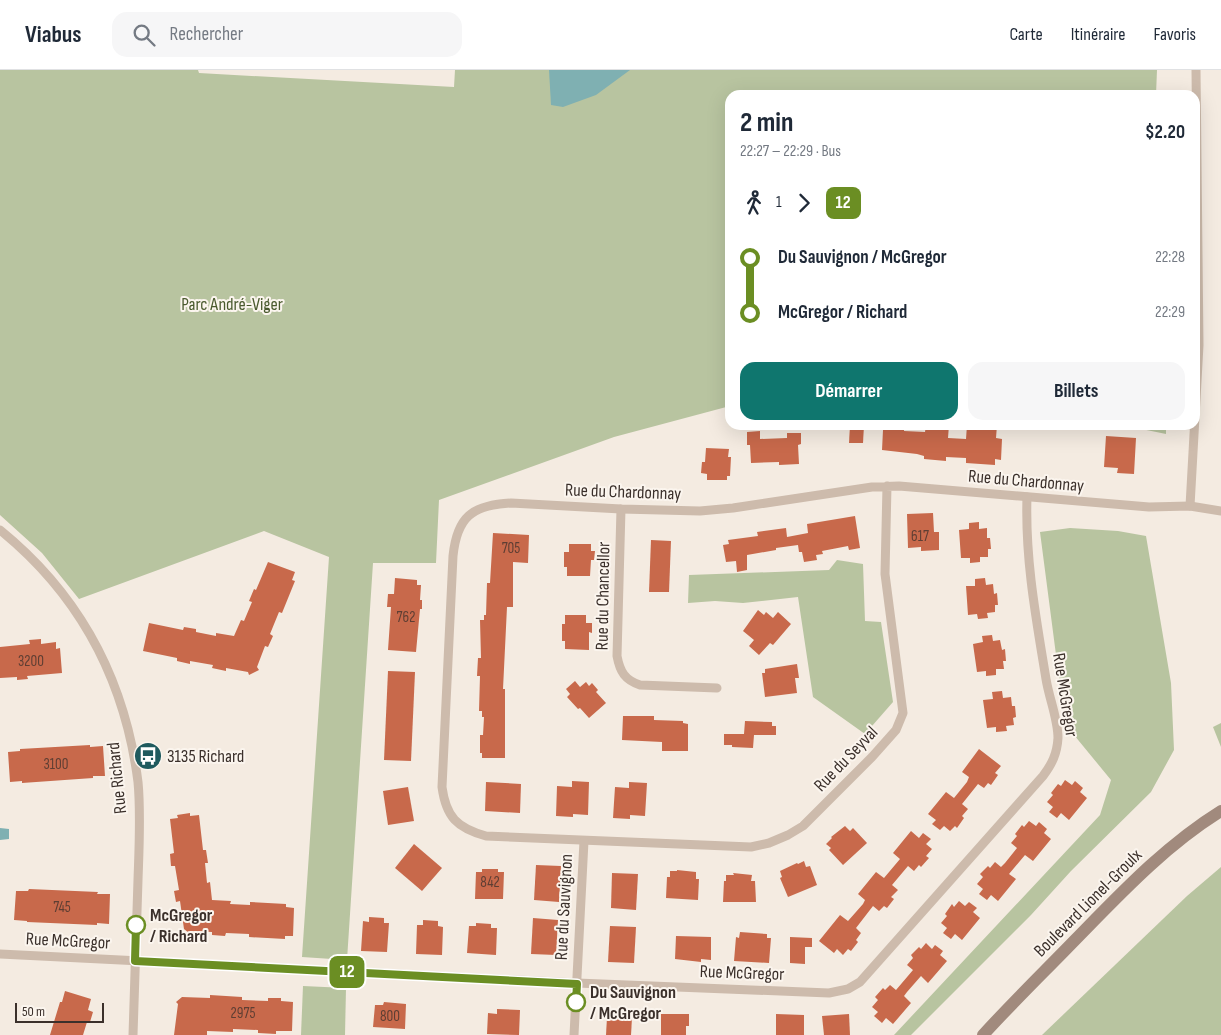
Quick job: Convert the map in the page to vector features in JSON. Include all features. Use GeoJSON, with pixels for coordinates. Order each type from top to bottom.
{"type":"FeatureCollection","features":[{"type":"Feature","properties":{"kind":"main road","name":"Boulevard Lionel-Groulx"},"geometry":{"type":"LineString","coordinates":[[984,1033],[1150,866],[1180,840],[1221,811]]}},
{"type":"Feature","properties":{"kind":"street"},"geometry":{"type":"LineString","coordinates":[[1196,70],[1196,90]]}},
{"type":"Feature","properties":{"kind":"street"},"geometry":{"type":"LineString","coordinates":[[1190,506],[1194,430]]}},
{"type":"Feature","properties":{"kind":"street","name":"Rue du Chardonnay"},"geometry":{"type":"LineString","coordinates":[[584,840],[486,836],[471,832],[459,825],[450,814],[444,802],[442,773],[453,556],[457,533],[462,523],[474,512],[496,504],[511,503],[621,509],[717,510],[887,486],[1162,508],[1190,506],[1221,510]]}},
{"type":"Feature","properties":{"kind":"street","name":"Rue du Seyval"},"geometry":{"type":"LineString","coordinates":[[584,840],[751,846],[769,843],[788,836],[803,826],[872,757],[896,730],[903,714],[884,574],[887,486]]}},
{"type":"Feature","properties":{"kind":"street","name":"Rue McGregor"},"geometry":{"type":"LineString","coordinates":[[0,954],[577,984],[829,993],[848,988],[860,982],[1043,776],[1056,757],[1058,736],[1056,721],[1049,696],[1030,580],[1026,527],[1027,498]]}},
{"type":"Feature","properties":{"kind":"street","name":"Rue du Chancellor"},"geometry":{"type":"LineString","coordinates":[[621,509],[617,656],[619,668],[624,676],[640,685],[716,688]]}},
{"type":"Feature","properties":{"kind":"street","name":"Rue Richard"},"geometry":{"type":"LineString","coordinates":[[0,530],[36,561],[55,583],[82,621],[107,668],[126,718],[138,784],[134,1035]]}},
{"type":"Feature","properties":{"kind":"street","name":"Rue du Sauvignon"},"geometry":{"type":"LineString","coordinates":[[574,1035],[584,840]]}},
{"type":"Feature","properties":{"kind":"green space","name":"Parc André-Viger"},"geometry":{"type":"Polygon","coordinates":[[[0,70],[198,70],[199,73],[454,87],[455,70],[1157,70],[1156,90],[725,90],[725,407],[614,437],[439,500],[436,563],[373,563],[347,960],[302,957],[329,557],[264,531],[79,599],[42,553],[0,515],[0,70]]]}},
{"type":"Feature","properties":{"kind":"green space"},"geometry":{"type":"Polygon","coordinates":[[[1146,430],[1166,430],[1166,434],[1146,430]]]}},
{"type":"Feature","properties":{"kind":"green space"},"geometry":{"type":"Polygon","coordinates":[[[1070,528],[1118,531],[1146,536],[1171,683],[1174,750],[1151,792],[1071,871],[1031,915],[911,1035],[894,1035],[1100,815],[1111,780],[1065,724],[1040,532],[1070,528]]]}},
{"type":"Feature","properties":{"kind":"green space"},"geometry":{"type":"Polygon","coordinates":[[[837,560],[863,564],[865,621],[881,622],[893,702],[865,734],[813,697],[798,597],[743,603],[715,601],[688,603],[689,575],[829,570],[837,560]]]}},
{"type":"Feature","properties":{"kind":"green space"},"geometry":{"type":"Polygon","coordinates":[[[1221,723],[1221,747],[1213,727],[1221,723]]]}},
{"type":"Feature","properties":{"kind":"green space"},"geometry":{"type":"Polygon","coordinates":[[[1221,867],[1221,1035],[1042,1035],[1187,896],[1221,867]]]}},
{"type":"Feature","properties":{"kind":"green space"},"geometry":{"type":"Polygon","coordinates":[[[303,986],[346,988],[345,1035],[301,1035],[303,986]]]}},
{"type":"Feature","properties":{"kind":"water"},"geometry":{"type":"Polygon","coordinates":[[[549,70],[630,70],[596,95],[563,107],[551,105],[549,70]]]}},
{"type":"Feature","properties":{"kind":"water"},"geometry":{"type":"Polygon","coordinates":[[[0,828],[9,829],[9,839],[0,840],[0,828]]]}},
{"type":"Feature","properties":{"kind":"building"},"geometry":{"type":"Polygon","coordinates":[[[850,430],[864,430],[863,443],[849,443],[850,430]]]}},
{"type":"Feature","properties":{"kind":"building"},"geometry":{"type":"Polygon","coordinates":[[[883,430],[925,432],[925,430],[949,430],[948,438],[966,439],[967,430],[997,430],[996,438],[1002,439],[1001,460],[995,459],[995,465],[966,463],[966,458],[946,457],[946,461],[924,459],[924,456],[917,454],[882,450],[883,430]]]}},
{"type":"Feature","properties":{"kind":"building"},"geometry":{"type":"Polygon","coordinates":[[[760,431],[760,439],[787,438],[787,433],[801,433],[801,444],[798,445],[799,464],[779,465],[779,462],[751,463],[750,445],[747,445],[747,432],[760,431]]]}},
{"type":"Feature","properties":{"kind":"building"},"geometry":{"type":"Polygon","coordinates":[[[1106,436],[1136,438],[1134,474],[1117,473],[1118,468],[1104,467],[1106,436]]]}},
{"type":"Feature","properties":{"kind":"building"},"geometry":{"type":"Polygon","coordinates":[[[706,448],[729,449],[728,457],[731,457],[730,476],[727,476],[727,480],[707,480],[707,474],[701,473],[702,462],[705,462],[706,448]]]}},
{"type":"Feature","properties":{"kind":"building"},"geometry":{"type":"Polygon","coordinates":[[[933,513],[934,532],[939,532],[939,550],[921,551],[921,547],[908,548],[907,514],[933,513]]]}},
{"type":"Feature","properties":{"kind":"building"},"geometry":{"type":"Polygon","coordinates":[[[855,516],[860,548],[849,550],[848,546],[822,551],[823,554],[816,555],[817,560],[804,562],[798,545],[776,548],[776,550],[747,555],[747,570],[737,572],[736,561],[726,562],[723,545],[729,544],[728,540],[758,536],[757,532],[786,528],[787,537],[808,533],[807,524],[855,516]]]}},
{"type":"Feature","properties":{"kind":"building"},"geometry":{"type":"Polygon","coordinates":[[[979,522],[979,529],[987,528],[987,538],[990,538],[991,549],[988,549],[988,557],[980,557],[980,562],[970,563],[970,558],[961,558],[959,530],[969,529],[969,523],[979,522]]]}},
{"type":"Feature","properties":{"kind":"building"},"geometry":{"type":"Polygon","coordinates":[[[493,533],[529,535],[528,563],[513,562],[513,607],[507,607],[503,689],[505,689],[505,758],[482,758],[482,753],[480,753],[480,735],[483,735],[484,717],[482,717],[482,711],[479,711],[480,676],[477,676],[478,658],[481,658],[480,620],[484,620],[484,615],[486,615],[487,583],[490,583],[493,533]]]}},
{"type":"Feature","properties":{"kind":"building"},"geometry":{"type":"Polygon","coordinates":[[[651,540],[671,541],[669,592],[649,592],[651,540]]]}},
{"type":"Feature","properties":{"kind":"building"},"geometry":{"type":"Polygon","coordinates":[[[569,544],[591,544],[591,551],[595,551],[594,560],[591,560],[590,576],[567,576],[567,567],[564,567],[564,552],[569,552],[569,544]]]}},
{"type":"Feature","properties":{"kind":"building"},"geometry":{"type":"Polygon","coordinates":[[[268,562],[295,572],[292,580],[295,581],[282,613],[279,612],[270,634],[273,636],[268,647],[265,646],[257,667],[259,670],[249,675],[248,672],[226,668],[226,671],[212,668],[213,665],[190,661],[190,664],[177,661],[177,658],[143,651],[149,623],[183,630],[184,627],[196,629],[196,632],[216,636],[216,633],[234,636],[241,620],[244,621],[252,602],[249,601],[268,562]]]}},
{"type":"Feature","properties":{"kind":"building"},"geometry":{"type":"Polygon","coordinates":[[[395,578],[417,580],[417,585],[421,585],[420,600],[422,600],[422,609],[420,609],[416,652],[388,650],[391,607],[387,607],[388,594],[394,594],[395,578]]]}},
{"type":"Feature","properties":{"kind":"building"},"geometry":{"type":"Polygon","coordinates":[[[985,578],[986,585],[993,584],[994,594],[997,593],[998,605],[995,605],[995,612],[987,613],[988,618],[978,619],[977,614],[968,615],[966,586],[975,586],[975,579],[985,578]]]}},
{"type":"Feature","properties":{"kind":"building"},"geometry":{"type":"Polygon","coordinates":[[[758,610],[764,615],[766,612],[773,618],[778,612],[791,624],[773,645],[770,643],[759,655],[749,646],[754,640],[743,631],[758,610]]]}},
{"type":"Feature","properties":{"kind":"building"},"geometry":{"type":"Polygon","coordinates":[[[565,615],[586,615],[586,623],[592,623],[592,633],[589,632],[589,650],[565,649],[565,641],[562,641],[562,624],[565,624],[565,615]]]}},
{"type":"Feature","properties":{"kind":"building"},"geometry":{"type":"Polygon","coordinates":[[[992,635],[993,641],[1000,640],[1002,650],[1005,649],[1006,661],[1003,661],[1004,669],[996,669],[996,675],[986,676],[986,671],[977,672],[973,644],[983,642],[982,636],[992,635]]]}},
{"type":"Feature","properties":{"kind":"building"},"geometry":{"type":"Polygon","coordinates":[[[41,639],[41,644],[56,642],[56,649],[60,648],[62,673],[27,676],[28,679],[17,680],[17,677],[0,678],[0,647],[30,644],[29,640],[41,639]]]}},
{"type":"Feature","properties":{"kind":"building"},"geometry":{"type":"Polygon","coordinates":[[[797,664],[799,678],[795,678],[797,693],[765,697],[762,673],[765,673],[765,669],[797,664]]]}},
{"type":"Feature","properties":{"kind":"building"},"geometry":{"type":"Polygon","coordinates":[[[388,671],[415,672],[411,761],[384,760],[388,671]]]}},
{"type":"Feature","properties":{"kind":"building"},"geometry":{"type":"Polygon","coordinates":[[[575,681],[580,687],[586,682],[589,686],[592,683],[598,690],[596,692],[606,703],[589,718],[567,697],[570,694],[566,689],[575,681]]]}},
{"type":"Feature","properties":{"kind":"building"},"geometry":{"type":"Polygon","coordinates":[[[1002,691],[1003,698],[1011,697],[1012,706],[1015,706],[1016,717],[1013,718],[1014,725],[1006,726],[1007,731],[996,732],[996,727],[987,728],[983,700],[993,699],[992,692],[1002,691]]]}},
{"type":"Feature","properties":{"kind":"building"},"geometry":{"type":"Polygon","coordinates":[[[623,716],[654,716],[654,720],[683,721],[683,723],[688,724],[688,751],[662,751],[662,742],[622,740],[623,716]]]}},
{"type":"Feature","properties":{"kind":"building"},"geometry":{"type":"Polygon","coordinates":[[[745,721],[772,722],[772,726],[776,726],[776,735],[754,735],[753,748],[724,745],[724,734],[744,734],[745,721]]]}},
{"type":"Feature","properties":{"kind":"building"},"geometry":{"type":"Polygon","coordinates":[[[90,745],[90,747],[103,746],[105,776],[22,783],[22,781],[10,782],[8,752],[20,751],[20,749],[90,745]]]}},
{"type":"Feature","properties":{"kind":"building"},"geometry":{"type":"Polygon","coordinates":[[[979,749],[1001,766],[995,773],[998,775],[991,785],[988,783],[984,788],[978,784],[962,804],[968,809],[962,816],[964,818],[957,828],[955,826],[950,831],[944,826],[940,830],[932,824],[936,820],[928,814],[946,792],[954,798],[967,782],[969,777],[962,772],[979,749]]]}},
{"type":"Feature","properties":{"kind":"building"},"geometry":{"type":"Polygon","coordinates":[[[1065,780],[1072,785],[1075,781],[1083,788],[1080,792],[1087,798],[1069,820],[1061,813],[1057,818],[1049,812],[1053,807],[1047,802],[1058,784],[1061,786],[1065,780]]]}},
{"type":"Feature","properties":{"kind":"building"},"geometry":{"type":"Polygon","coordinates":[[[572,781],[589,782],[588,815],[573,814],[573,817],[556,816],[557,786],[572,787],[572,781]]]}},
{"type":"Feature","properties":{"kind":"building"},"geometry":{"type":"Polygon","coordinates":[[[486,782],[521,784],[520,813],[485,811],[486,782]]]}},
{"type":"Feature","properties":{"kind":"building"},"geometry":{"type":"Polygon","coordinates":[[[629,782],[647,783],[645,816],[630,815],[630,819],[613,818],[615,787],[629,788],[629,782]]]}},
{"type":"Feature","properties":{"kind":"building"},"geometry":{"type":"Polygon","coordinates":[[[408,787],[414,821],[388,825],[383,791],[408,787]]]}},
{"type":"Feature","properties":{"kind":"building"},"geometry":{"type":"Polygon","coordinates":[[[190,813],[190,816],[199,815],[203,850],[206,850],[208,863],[205,863],[207,883],[210,882],[212,900],[231,901],[230,904],[250,905],[250,902],[286,904],[286,907],[294,908],[293,936],[285,936],[285,939],[249,937],[249,934],[226,933],[225,936],[212,935],[212,932],[191,931],[189,933],[184,929],[180,901],[176,902],[174,891],[179,890],[175,866],[171,866],[170,854],[174,853],[170,819],[178,818],[177,815],[190,813]]]}},
{"type":"Feature","properties":{"kind":"building"},"geometry":{"type":"Polygon","coordinates":[[[1029,821],[1036,826],[1039,822],[1047,829],[1044,833],[1051,839],[1033,861],[1025,855],[1009,874],[1016,879],[998,901],[991,895],[987,900],[979,894],[983,889],[977,884],[983,877],[980,874],[988,866],[990,868],[995,862],[1001,867],[1005,863],[1017,848],[1011,843],[1017,836],[1015,834],[1022,825],[1024,827],[1029,821]]]}},
{"type":"Feature","properties":{"kind":"building"},"geometry":{"type":"Polygon","coordinates":[[[845,826],[850,831],[853,828],[867,843],[843,865],[826,844],[831,837],[845,826]]]}},
{"type":"Feature","properties":{"kind":"building"},"geometry":{"type":"Polygon","coordinates":[[[911,831],[919,838],[923,833],[931,839],[926,844],[932,849],[926,856],[929,858],[921,867],[919,865],[914,871],[908,866],[892,885],[898,890],[891,897],[894,899],[887,908],[884,906],[879,911],[873,906],[856,928],[861,933],[856,940],[858,942],[851,951],[848,949],[843,955],[837,949],[834,953],[819,941],[840,915],[848,921],[863,904],[865,900],[858,894],[876,872],[884,878],[900,859],[893,853],[911,831]]]}},
{"type":"Feature","properties":{"kind":"building"},"geometry":{"type":"Polygon","coordinates":[[[414,844],[442,868],[422,891],[395,868],[414,844]]]}},
{"type":"Feature","properties":{"kind":"building"},"geometry":{"type":"Polygon","coordinates":[[[804,861],[806,867],[810,866],[817,885],[788,897],[780,878],[782,877],[780,871],[804,861]]]}},
{"type":"Feature","properties":{"kind":"building"},"geometry":{"type":"Polygon","coordinates":[[[536,865],[561,866],[559,902],[534,900],[536,865]]]}},
{"type":"Feature","properties":{"kind":"building"},"geometry":{"type":"Polygon","coordinates":[[[482,869],[498,869],[498,872],[504,872],[503,899],[475,899],[476,872],[482,872],[482,869]]]}},
{"type":"Feature","properties":{"kind":"building"},"geometry":{"type":"Polygon","coordinates":[[[670,871],[696,872],[696,879],[699,879],[698,900],[666,898],[667,877],[670,877],[670,871]]]}},
{"type":"Feature","properties":{"kind":"building"},"geometry":{"type":"Polygon","coordinates":[[[612,873],[638,874],[636,910],[611,908],[612,873]]]}},
{"type":"Feature","properties":{"kind":"building"},"geometry":{"type":"Polygon","coordinates":[[[733,873],[752,875],[751,881],[755,881],[756,902],[723,902],[726,875],[734,875],[733,873]]]}},
{"type":"Feature","properties":{"kind":"building"},"geometry":{"type":"Polygon","coordinates":[[[29,889],[110,894],[109,924],[97,923],[97,925],[14,920],[16,891],[28,891],[29,889]]]}},
{"type":"Feature","properties":{"kind":"building"},"geometry":{"type":"Polygon","coordinates":[[[959,901],[965,906],[969,902],[977,908],[973,912],[980,918],[962,940],[955,934],[951,939],[943,933],[947,928],[941,923],[947,916],[945,914],[952,904],[954,907],[959,901]]]}},
{"type":"Feature","properties":{"kind":"building"},"geometry":{"type":"Polygon","coordinates":[[[369,917],[384,918],[384,923],[389,923],[387,952],[361,951],[363,921],[369,922],[369,917]]]}},
{"type":"Feature","properties":{"kind":"building"},"geometry":{"type":"Polygon","coordinates":[[[533,918],[558,920],[556,955],[531,954],[533,918]]]}},
{"type":"Feature","properties":{"kind":"building"},"geometry":{"type":"Polygon","coordinates":[[[423,920],[438,921],[438,926],[443,927],[442,955],[416,954],[417,925],[423,925],[423,920]]]}},
{"type":"Feature","properties":{"kind":"building"},"geometry":{"type":"Polygon","coordinates":[[[476,923],[491,924],[491,928],[497,928],[496,955],[467,953],[469,926],[476,926],[476,923]]]}},
{"type":"Feature","properties":{"kind":"building"},"geometry":{"type":"Polygon","coordinates":[[[610,926],[636,927],[634,963],[608,962],[610,926]]]}},
{"type":"Feature","properties":{"kind":"building"},"geometry":{"type":"Polygon","coordinates":[[[740,932],[767,934],[767,938],[771,938],[769,963],[734,961],[736,937],[739,938],[740,932]]]}},
{"type":"Feature","properties":{"kind":"building"},"geometry":{"type":"Polygon","coordinates":[[[676,936],[711,937],[711,960],[701,959],[701,962],[675,959],[676,936]]]}},
{"type":"Feature","properties":{"kind":"building"},"geometry":{"type":"Polygon","coordinates":[[[790,937],[812,938],[812,947],[805,947],[805,964],[790,963],[790,937]]]}},
{"type":"Feature","properties":{"kind":"building"},"geometry":{"type":"Polygon","coordinates":[[[926,943],[932,949],[935,945],[943,951],[940,955],[947,961],[928,983],[921,976],[907,992],[904,996],[911,1003],[893,1024],[886,1018],[882,1023],[874,1016],[878,1012],[872,1007],[878,1000],[875,997],[883,988],[885,990],[890,985],[896,990],[913,970],[907,965],[913,958],[911,955],[919,947],[921,949],[926,943]]]}},
{"type":"Feature","properties":{"kind":"building"},"geometry":{"type":"Polygon","coordinates":[[[65,991],[91,999],[88,1010],[93,1012],[90,1022],[87,1022],[83,1035],[50,1035],[65,991]]]}},
{"type":"Feature","properties":{"kind":"building"},"geometry":{"type":"Polygon","coordinates":[[[210,995],[242,997],[242,1000],[268,1001],[268,998],[281,998],[281,1001],[293,1002],[292,1031],[276,1031],[276,1034],[258,1033],[258,1030],[233,1029],[233,1032],[207,1031],[207,1035],[174,1035],[178,1004],[176,1002],[182,997],[210,998],[210,995]]]}},
{"type":"Feature","properties":{"kind":"building"},"geometry":{"type":"Polygon","coordinates":[[[384,1002],[406,1004],[405,1029],[373,1027],[375,1005],[383,1005],[384,1002]]]}},
{"type":"Feature","properties":{"kind":"building"},"geometry":{"type":"Polygon","coordinates":[[[497,1009],[520,1010],[519,1035],[487,1034],[488,1013],[497,1014],[497,1009]]]}},
{"type":"Feature","properties":{"kind":"building"},"geometry":{"type":"Polygon","coordinates":[[[661,1014],[689,1014],[689,1026],[686,1026],[686,1035],[661,1035],[661,1014]]]}},
{"type":"Feature","properties":{"kind":"building"},"geometry":{"type":"Polygon","coordinates":[[[776,1014],[804,1015],[804,1035],[776,1035],[776,1014]]]}},
{"type":"Feature","properties":{"kind":"building"},"geometry":{"type":"Polygon","coordinates":[[[849,1014],[850,1035],[824,1035],[822,1016],[849,1014]]]}},
{"type":"Feature","properties":{"kind":"building"},"geometry":{"type":"Polygon","coordinates":[[[607,1017],[632,1018],[631,1035],[606,1035],[607,1017]]]}},
{"type":"Feature","properties":{"kind":"bus line","name":"12"},"geometry":{"type":"LineString","coordinates":[[136,925],[135,961],[577,984],[576,1002]]}},
{"type":"Feature","properties":{"kind":"place","name":"3135 Richard"},"geometry":{"type":"Point","coordinates":[148,756]}},
{"type":"Feature","properties":{"kind":"place","name":"McGregor / Richard"},"geometry":{"type":"Point","coordinates":[136,925]}},
{"type":"Feature","properties":{"kind":"place","name":"Du Sauvignon / McGregor"},"geometry":{"type":"Point","coordinates":[576,1002]}}]}
